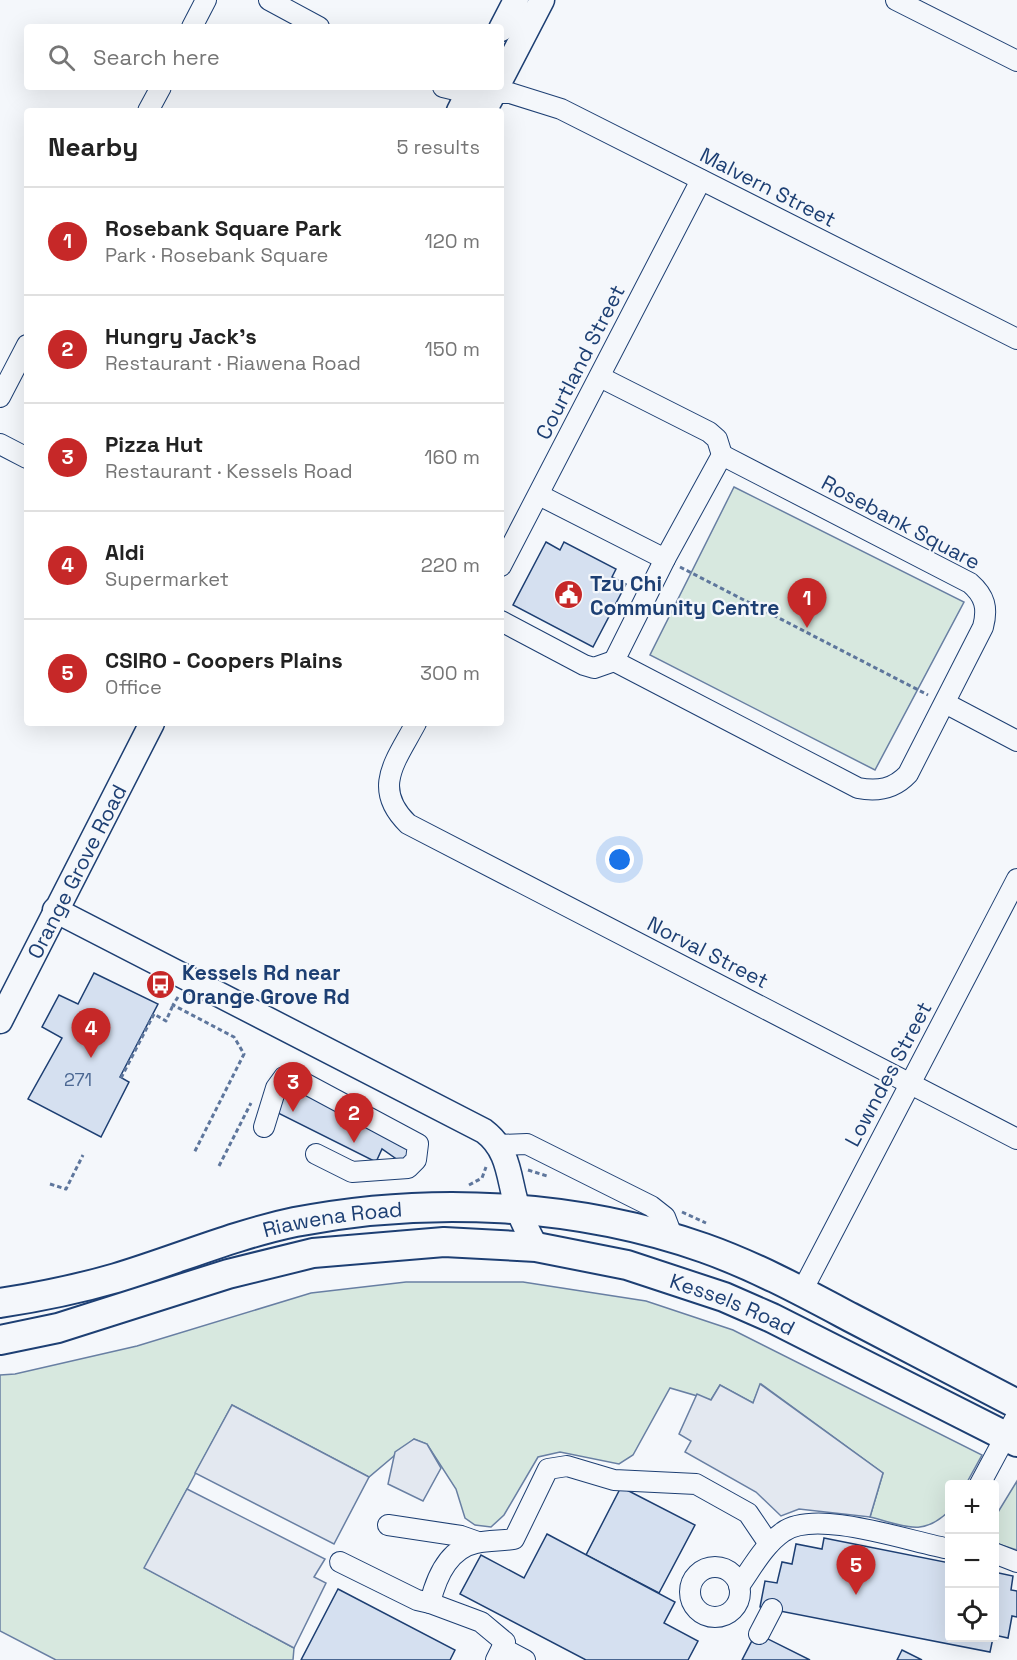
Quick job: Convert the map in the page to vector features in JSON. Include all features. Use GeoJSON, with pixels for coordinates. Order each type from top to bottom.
{"type":"FeatureCollection","features":[{"type":"Feature","properties":{"kind":"highway","name":"Riawena Road"},"geometry":{"type":"LineString","coordinates":[[0,1303],[95,1284],[232,1238],[325,1217],[410,1208],[519,1211],[585,1219],[673,1238]]}},
{"type":"Feature","properties":{"kind":"highway","name":"Kessels Road"},"geometry":{"type":"LineString","coordinates":[[673,1238],[750,1266],[1017,1404]]}},
{"type":"Feature","properties":{"kind":"highway","name":"Riawena Road"},"geometry":{"type":"LineString","coordinates":[[0,1340],[58,1328],[268,1262],[313,1253],[444,1242],[536,1247]]}},
{"type":"Feature","properties":{"kind":"highway","name":"Kessels Road"},"geometry":{"type":"LineString","coordinates":[[536,1247],[627,1265],[724,1297],[1013,1431]]}},
{"type":"Feature","properties":{"kind":"main road"},"geometry":{"type":"LineString","coordinates":[[503,24],[516,0]]}},
{"type":"Feature","properties":{"kind":"main road"},"geometry":{"type":"LineString","coordinates":[[504,60],[542,0]]}},
{"type":"Feature","properties":{"kind":"main road","name":"Orange Grove Road"},"geometry":{"type":"LineString","coordinates":[[0,1021],[150,726]]}},
{"type":"Feature","properties":{"kind":"main road"},"geometry":{"type":"LineString","coordinates":[[55,910],[474,1125],[498,1145],[509,1168],[519,1211],[536,1247]]}},
{"type":"Feature","properties":{"kind":"street"},"geometry":{"type":"LineString","coordinates":[[194,24],[206,0]]}},
{"type":"Feature","properties":{"kind":"street"},"geometry":{"type":"LineString","coordinates":[[269,0],[313,24]]}},
{"type":"Feature","properties":{"kind":"street"},"geometry":{"type":"LineString","coordinates":[[896,0],[1017,61]]}},
{"type":"Feature","properties":{"kind":"street"},"geometry":{"type":"LineString","coordinates":[[150,108],[159,90]]}},
{"type":"Feature","properties":{"kind":"street","name":"Malvern Street"},"geometry":{"type":"LineString","coordinates":[[460,90],[482,94],[518,95],[561,109],[1017,339]]}},
{"type":"Feature","properties":{"kind":"street","name":"Courtland Street"},"geometry":{"type":"LineString","coordinates":[[504,560],[701,180]]}},
{"type":"Feature","properties":{"kind":"street"},"geometry":{"type":"LineString","coordinates":[[0,398],[24,351]]}},
{"type":"Feature","properties":{"kind":"street"},"geometry":{"type":"LineString","coordinates":[[504,623],[584,665],[594,668],[614,662],[665,559],[722,455],[717,439],[709,432],[600,377]]}},
{"type":"Feature","properties":{"kind":"street"},"geometry":{"type":"LineString","coordinates":[[0,444],[24,456]]}},
{"type":"Feature","properties":{"kind":"street","name":"Rosebank Square"},"geometry":{"type":"LineString","coordinates":[[614,662],[858,788],[885,789],[899,783],[908,774],[983,627],[986,615],[985,602],[980,592],[970,583],[722,455]]}},
{"type":"Feature","properties":{"kind":"street"},"geometry":{"type":"LineString","coordinates":[[539,495],[665,559]]}},
{"type":"Feature","properties":{"kind":"street"},"geometry":{"type":"LineString","coordinates":[[945,703],[1017,741]]}},
{"type":"Feature","properties":{"kind":"street","name":"Norval Street"},"geometry":{"type":"LineString","coordinates":[[414,726],[393,765],[388,780],[388,796],[395,811],[408,824],[1017,1139]]}},
{"type":"Feature","properties":{"kind":"street","name":"Lowndes Street"},"geometry":{"type":"LineString","coordinates":[[802,1292],[1017,879]]}},
{"type":"Feature","properties":{"kind":"street"},"geometry":{"type":"LineString","coordinates":[[264,1127],[276,1088],[284,1077],[293,1077],[418,1144],[416,1160],[408,1168],[352,1172],[316,1154]]}},
{"type":"Feature","properties":{"kind":"street","name":"Kessels Road"},"geometry":{"type":"LineString","coordinates":[[498,1145],[527,1144],[651,1206],[665,1217],[673,1238]]}},
{"type":"Feature","properties":{"kind":"street"},"geometry":{"type":"LineString","coordinates":[[983,1480],[1013,1431]]}},
{"type":"Feature","properties":{"kind":"street"},"geometry":{"type":"LineString","coordinates":[[430,1603],[438,1576],[462,1547],[478,1542],[514,1539],[548,1469],[567,1466],[614,1480],[696,1484],[748,1513],[769,1544]]}},
{"type":"Feature","properties":{"kind":"street"},"geometry":{"type":"LineString","coordinates":[[739,1586],[769,1544],[784,1531],[800,1524],[817,1522],[918,1540],[945,1548]]}},
{"type":"Feature","properties":{"kind":"street"},"geometry":{"type":"LineString","coordinates":[[388,1525],[461,1536],[478,1542]]}},
{"type":"Feature","properties":{"kind":"street"},"geometry":{"type":"LineString","coordinates":[[918,1540],[936,1538],[945,1534]]}},
{"type":"Feature","properties":{"kind":"street"},"geometry":{"type":"LineString","coordinates":[[999,1555],[1017,1562]]}},
{"type":"Feature","properties":{"kind":"street"},"geometry":{"type":"LineString","coordinates":[[340,1562],[417,1600],[481,1622],[505,1642],[499,1654],[525,1660]]}},
{"type":"Feature","properties":{"kind":"street"},"geometry":{"type":"LineString","coordinates":[[759,1634],[772,1609]]}},
{"type":"Feature","properties":{"kind":"path"},"geometry":{"type":"LineString","coordinates":[[665,559],[945,703]]}},
{"type":"Feature","properties":{"kind":"path"},"geometry":{"type":"LineString","coordinates":[[121,1078],[154,1014],[166,1021],[177,997]]}},
{"type":"Feature","properties":{"kind":"path"},"geometry":{"type":"LineString","coordinates":[[173,1005],[234,1037],[244,1054],[194,1152]]}},
{"type":"Feature","properties":{"kind":"path"},"geometry":{"type":"LineString","coordinates":[[219,1166],[251,1103],[260,1101],[272,1107]]}},
{"type":"Feature","properties":{"kind":"path"},"geometry":{"type":"LineString","coordinates":[[50,1184],[66,1189],[83,1155]]}},
{"type":"Feature","properties":{"kind":"shaded area"},"geometry":{"type":"Polygon","coordinates":[[[734,487],[964,602],[875,770],[650,655],[734,487]]]}},
{"type":"Feature","properties":{"kind":"shaded area"},"geometry":{"type":"Polygon","coordinates":[[[406,1282],[523,1282],[646,1301],[733,1330],[982,1455],[968,1480],[945,1480],[945,1514],[921,1527],[902,1526],[870,1517],[883,1473],[761,1384],[753,1403],[720,1385],[711,1400],[670,1388],[633,1455],[619,1464],[560,1452],[538,1457],[504,1515],[491,1527],[475,1525],[465,1518],[456,1489],[427,1444],[414,1439],[369,1477],[232,1405],[145,1568],[294,1648],[293,1660],[56,1660],[0,1631],[0,1375],[15,1374],[137,1346],[311,1293],[406,1282]]]}},
{"type":"Feature","properties":{"kind":"shaded area"},"geometry":{"type":"Polygon","coordinates":[[[760,1384],[883,1473],[870,1517],[799,1509],[781,1516],[756,1492],[685,1452],[691,1441],[679,1434],[697,1394],[711,1400],[720,1385],[753,1403],[760,1384]]]}},
{"type":"Feature","properties":{"kind":"shaded area"},"geometry":{"type":"Polygon","coordinates":[[[232,1405],[369,1477],[334,1544],[195,1473],[232,1405]]]}},
{"type":"Feature","properties":{"kind":"shaded area"},"geometry":{"type":"Polygon","coordinates":[[[414,1439],[427,1444],[441,1468],[423,1501],[388,1484],[395,1452],[414,1439]]]}},
{"type":"Feature","properties":{"kind":"shaded area"},"geometry":{"type":"Polygon","coordinates":[[[1017,1481],[1017,1550],[999,1544],[999,1510],[1017,1481]]]}},
{"type":"Feature","properties":{"kind":"shaded area"},"geometry":{"type":"Polygon","coordinates":[[[187,1489],[325,1559],[314,1577],[326,1583],[294,1648],[144,1568],[187,1489]]]}},
{"type":"Feature","properties":{"kind":"building","name":"Tzu Chi Community Centre"},"geometry":{"type":"Polygon","coordinates":[[[546,542],[560,550],[564,542],[616,569],[612,577],[626,584],[593,647],[513,605],[546,542]]]}},
{"type":"Feature","properties":{"kind":"building"},"geometry":{"type":"Polygon","coordinates":[[[94,973],[158,1004],[120,1077],[129,1082],[101,1137],[28,1099],[62,1038],[42,1027],[59,995],[78,1004],[94,973]]]}},
{"type":"Feature","properties":{"kind":"building"},"geometry":{"type":"Polygon","coordinates":[[[292,1081],[414,1147],[405,1165],[382,1149],[376,1162],[276,1112],[292,1081]]]}},
{"type":"Feature","properties":{"kind":"building"},"geometry":{"type":"Polygon","coordinates":[[[621,1487],[695,1525],[659,1593],[586,1555],[621,1487]]]}},
{"type":"Feature","properties":{"kind":"building"},"geometry":{"type":"Polygon","coordinates":[[[547,1534],[675,1602],[664,1623],[698,1641],[688,1660],[586,1660],[460,1594],[481,1555],[524,1578],[547,1534]]]}},
{"type":"Feature","properties":{"kind":"building"},"geometry":{"type":"Polygon","coordinates":[[[824,1538],[945,1562],[945,1642],[992,1642],[990,1652],[760,1607],[765,1581],[777,1583],[782,1562],[792,1564],[796,1544],[822,1549],[824,1538]]]}},
{"type":"Feature","properties":{"kind":"building"},"geometry":{"type":"Polygon","coordinates":[[[999,1573],[1013,1576],[1011,1590],[1017,1591],[1017,1617],[1012,1616],[1008,1638],[999,1636],[999,1573]]]}},
{"type":"Feature","properties":{"kind":"building"},"geometry":{"type":"Polygon","coordinates":[[[338,1589],[455,1650],[450,1660],[301,1660],[338,1589]]]}},
{"type":"Feature","properties":{"kind":"building"},"geometry":{"type":"Polygon","coordinates":[[[756,1633],[810,1660],[742,1660],[756,1633]]]}},
{"type":"Feature","properties":{"kind":"building"},"geometry":{"type":"Polygon","coordinates":[[[902,1650],[922,1660],[897,1660],[902,1650]]]}},
{"type":"Feature","properties":{"kind":"place","name":"Tzu Chi Community Centre"},"geometry":{"type":"Point","coordinates":[569,595]}},
{"type":"Feature","properties":{"kind":"place","name":"Rosebank Square Park"},"geometry":{"type":"Point","coordinates":[807,628]}},
{"type":"Feature","properties":{"kind":"place","name":"Kessels Rd near Orange Grove Rd"},"geometry":{"type":"Point","coordinates":[161,984]}},
{"type":"Feature","properties":{"kind":"place","name":"Aldi"},"geometry":{"type":"Point","coordinates":[91,1058]}},
{"type":"Feature","properties":{"kind":"place","name":"Pizza Hut"},"geometry":{"type":"Point","coordinates":[293,1112]}},
{"type":"Feature","properties":{"kind":"place","name":"Hungry Jack's"},"geometry":{"type":"Point","coordinates":[354,1143]}},
{"type":"Feature","properties":{"kind":"place","name":"CSIRO - Coopers Plains"},"geometry":{"type":"Point","coordinates":[856,1595]}}]}
